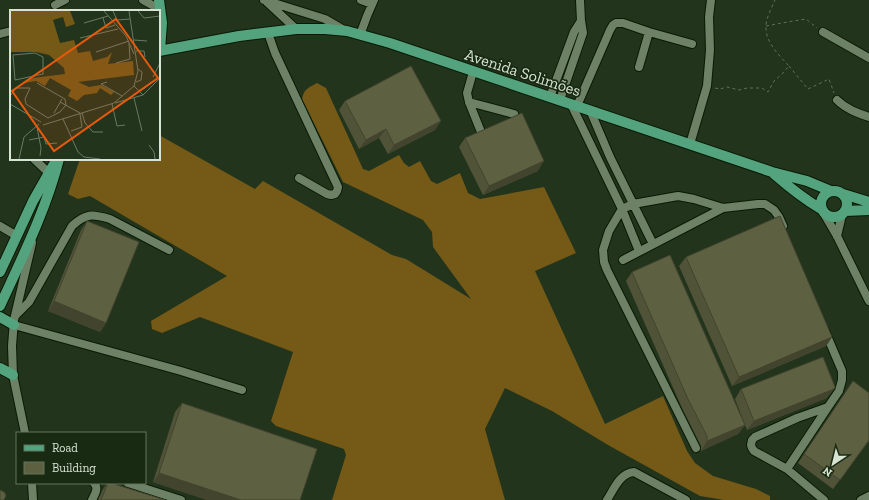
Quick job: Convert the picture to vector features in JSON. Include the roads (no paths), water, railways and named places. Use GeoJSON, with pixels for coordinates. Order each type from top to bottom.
{"type":"FeatureCollection","features":[{"type":"Feature","properties":{"kind":"main road"},"geometry":{"type":"LineString","coordinates":[[160,2],[162,24],[160,51],[239,36],[296,29],[347,31]]}},
{"type":"Feature","properties":{"kind":"main road","name":"Avenida Solimões"},"geometry":{"type":"LineString","coordinates":[[347,31],[390,43],[772,172],[807,181],[831,191]]}},
{"type":"Feature","properties":{"kind":"main road"},"geometry":{"type":"LineString","coordinates":[[0,272],[33,201],[57,160]]}},
{"type":"Feature","properties":{"kind":"main road"},"geometry":{"type":"LineString","coordinates":[[0,306],[35,229],[53,180],[58,160]]}},
{"type":"Feature","properties":{"kind":"main road","name":"Avenida Solimões"},"geometry":{"type":"LineString","coordinates":[[772,172],[792,190],[822,210]]}},
{"type":"Feature","properties":{"kind":"main road"},"geometry":{"type":"LineString","coordinates":[[843,194],[847,206],[843,213],[837,217],[827,215],[822,210],[821,203],[822,198],[826,193],[831,191],[835,191],[869,202]]}},
{"type":"Feature","properties":{"kind":"main road"},"geometry":{"type":"LineString","coordinates":[[843,213],[869,210]]}},
{"type":"Feature","properties":{"kind":"main road"},"geometry":{"type":"LineString","coordinates":[[0,317],[14,325]]}},
{"type":"Feature","properties":{"kind":"main road"},"geometry":{"type":"LineString","coordinates":[[0,368],[12,375]]}},
{"type":"Feature","properties":{"kind":"main road"},"geometry":{"type":"LineString","coordinates":[[0,374],[12,375]]}},
{"type":"Feature","properties":{"kind":"street"},"geometry":{"type":"LineString","coordinates":[[55,5],[65,0]]}},
{"type":"Feature","properties":{"kind":"street"},"geometry":{"type":"LineString","coordinates":[[143,0],[160,2]]}},
{"type":"Feature","properties":{"kind":"street","name":"Avenida Solimões"},"geometry":{"type":"LineString","coordinates":[[264,0],[296,29]]}},
{"type":"Feature","properties":{"kind":"street","name":"Avenida Solimões"},"geometry":{"type":"LineString","coordinates":[[264,0],[325,19],[347,31]]}},
{"type":"Feature","properties":{"kind":"street"},"geometry":{"type":"LineString","coordinates":[[360,35],[373,2],[361,0]]}},
{"type":"Feature","properties":{"kind":"street"},"geometry":{"type":"LineString","coordinates":[[560,100],[582,39],[583,33],[580,0]]}},
{"type":"Feature","properties":{"kind":"street"},"geometry":{"type":"LineString","coordinates":[[690,144],[707,86],[710,50],[709,17],[711,0]]}},
{"type":"Feature","properties":{"kind":"street"},"geometry":{"type":"LineString","coordinates":[[550,97],[574,32],[581,21]]}},
{"type":"Feature","properties":{"kind":"street"},"geometry":{"type":"LineString","coordinates":[[639,251],[622,209],[574,105],[610,30],[616,23],[628,25],[692,44]]}},
{"type":"Feature","properties":{"kind":"street"},"geometry":{"type":"LineString","coordinates":[[0,34],[10,31]]}},
{"type":"Feature","properties":{"kind":"street"},"geometry":{"type":"LineString","coordinates":[[639,67],[649,32]]}},
{"type":"Feature","properties":{"kind":"street"},"geometry":{"type":"LineString","coordinates":[[823,32],[869,58]]}},
{"type":"Feature","properties":{"kind":"street"},"geometry":{"type":"LineString","coordinates":[[268,33],[275,53],[338,187],[337,191],[335,194],[327,194],[299,178]]}},
{"type":"Feature","properties":{"kind":"street"},"geometry":{"type":"LineString","coordinates":[[473,72],[467,93],[481,132]]}},
{"type":"Feature","properties":{"kind":"street"},"geometry":{"type":"LineString","coordinates":[[837,100],[846,107],[869,117]]}},
{"type":"Feature","properties":{"kind":"street"},"geometry":{"type":"LineString","coordinates":[[469,102],[514,114]]}},
{"type":"Feature","properties":{"kind":"street"},"geometry":{"type":"LineString","coordinates":[[590,110],[610,157],[652,244]]}},
{"type":"Feature","properties":{"kind":"street"},"geometry":{"type":"LineString","coordinates":[[35,160],[49,173]]}},
{"type":"Feature","properties":{"kind":"street"},"geometry":{"type":"LineString","coordinates":[[696,448],[607,270],[604,262],[603,250],[609,230],[622,209],[633,204],[678,196],[694,199],[723,208]]}},
{"type":"Feature","properties":{"kind":"street"},"geometry":{"type":"LineString","coordinates":[[622,260],[723,208],[765,204],[774,210],[779,217],[785,232]]}},
{"type":"Feature","properties":{"kind":"street"},"geometry":{"type":"LineString","coordinates":[[822,210],[838,236],[869,301]]}},
{"type":"Feature","properties":{"kind":"street"},"geometry":{"type":"LineString","coordinates":[[838,236],[843,213]]}},
{"type":"Feature","properties":{"kind":"street"},"geometry":{"type":"LineString","coordinates":[[16,315],[29,302],[72,226],[80,218],[91,215],[110,219],[169,250]]}},
{"type":"Feature","properties":{"kind":"street"},"geometry":{"type":"LineString","coordinates":[[0,226],[17,236]]}},
{"type":"Feature","properties":{"kind":"street"},"geometry":{"type":"LineString","coordinates":[[25,432],[12,375],[12,346],[14,325],[35,229]]}},
{"type":"Feature","properties":{"kind":"street"},"geometry":{"type":"LineString","coordinates":[[787,469],[839,391],[842,380],[842,371],[821,320]]}},
{"type":"Feature","properties":{"kind":"street"},"geometry":{"type":"LineString","coordinates":[[14,325],[166,367],[242,390]]}},
{"type":"Feature","properties":{"kind":"street"},"geometry":{"type":"LineString","coordinates":[[824,500],[787,469],[754,451],[751,445],[752,440],[758,436],[797,418],[828,407]]}},
{"type":"Feature","properties":{"kind":"street"},"geometry":{"type":"LineString","coordinates":[[607,500],[620,478],[629,472],[634,472],[686,500]]}},
{"type":"Feature","properties":{"kind":"street"},"geometry":{"type":"LineString","coordinates":[[32,484],[33,500]]}},
{"type":"Feature","properties":{"kind":"street"},"geometry":{"type":"LineString","coordinates":[[92,500],[96,489],[95,484]]}},
{"type":"Feature","properties":{"kind":"street"},"geometry":{"type":"LineString","coordinates":[[131,484],[181,500]]}},
{"type":"Feature","properties":{"kind":"street"},"geometry":{"type":"LineString","coordinates":[[861,500],[869,496]]}}]}
